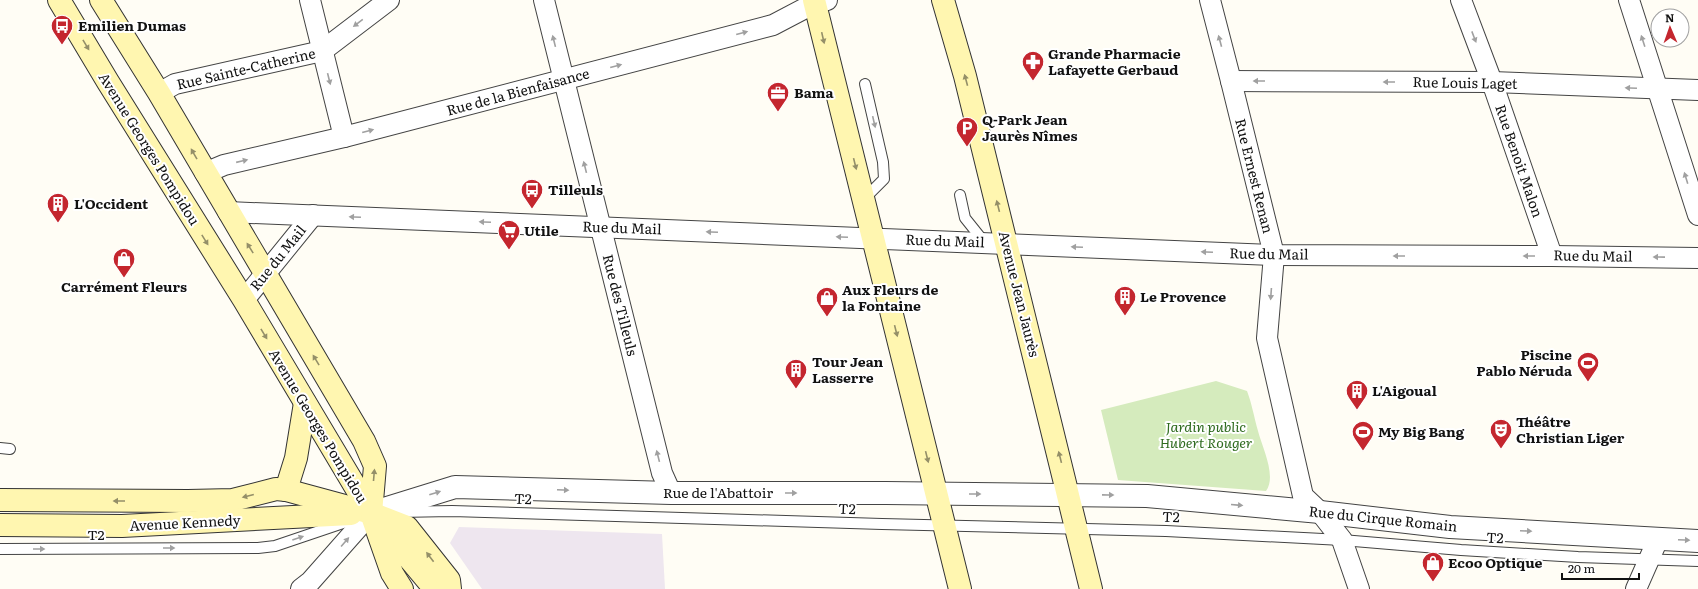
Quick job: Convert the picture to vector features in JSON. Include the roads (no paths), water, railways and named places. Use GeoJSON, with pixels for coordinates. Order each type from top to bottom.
{"type":"FeatureCollection","features":[{"type":"Feature","properties":{"kind":"main road","name":"Avenue Georges Pompidou"},"geometry":{"type":"LineString","coordinates":[[59,0],[124,109],[244,300],[371,513]]}},
{"type":"Feature","properties":{"kind":"main road","name":"Avenue Georges Pompidou"},"geometry":{"type":"LineString","coordinates":[[101,0],[159,93],[364,441],[375,466],[371,513]]}},
{"type":"Feature","properties":{"kind":"main road","name":"Avenue Jean Jaurès"},"geometry":{"type":"LineString","coordinates":[[943,0],[965,76],[1091,589]]}},
{"type":"Feature","properties":{"kind":"main road"},"geometry":{"type":"LineString","coordinates":[[819,1],[863,200],[960,589]]}},
{"type":"Feature","properties":{"kind":"main road"},"geometry":{"type":"LineString","coordinates":[[305,403],[296,458],[286,490],[371,513],[407,527],[449,580],[450,589]]}},
{"type":"Feature","properties":{"kind":"main road","name":"Avenue Kennedy"},"geometry":{"type":"LineString","coordinates":[[0,500],[188,502],[233,500],[276,490],[286,490]]}},
{"type":"Feature","properties":{"kind":"main road"},"geometry":{"type":"LineString","coordinates":[[371,513],[392,574],[402,589]]}},
{"type":"Feature","properties":{"kind":"main road"},"geometry":{"type":"LineString","coordinates":[[371,513],[410,562],[433,587],[437,589]]}},
{"type":"Feature","properties":{"kind":"main road","name":"Avenue Kennedy"},"geometry":{"type":"LineString","coordinates":[[0,525],[122,526],[371,513]]}},
{"type":"Feature","properties":{"kind":"street"},"geometry":{"type":"LineString","coordinates":[[310,0],[344,137]]}},
{"type":"Feature","properties":{"kind":"street","name":"Rue Sainte-Catherine"},"geometry":{"type":"LineString","coordinates":[[159,93],[175,84],[322,51],[389,0]]}},
{"type":"Feature","properties":{"kind":"street","name":"Rue des Tilleuls"},"geometry":{"type":"LineString","coordinates":[[544,0],[662,473],[671,493]]}},
{"type":"Feature","properties":{"kind":"street","name":"Rue Ernest Renan"},"geometry":{"type":"LineString","coordinates":[[1210,0],[1274,255],[1267,338],[1303,496],[1320,512],[1342,540],[1359,589]]}},
{"type":"Feature","properties":{"kind":"street","name":"Rue Benoit Malon"},"geometry":{"type":"LineString","coordinates":[[1461,0],[1492,82],[1552,256]]}},
{"type":"Feature","properties":{"kind":"street"},"geometry":{"type":"LineString","coordinates":[[1629,0],[1698,215]]}},
{"type":"Feature","properties":{"kind":"street","name":"Rue de la Bienfaisance"},"geometry":{"type":"LineString","coordinates":[[205,173],[224,165],[344,137],[773,25],[819,1]]}},
{"type":"Feature","properties":{"kind":"street","name":"Rue Louis Laget"},"geometry":{"type":"LineString","coordinates":[[1231,81],[1492,82],[1659,90],[1698,90]]}},
{"type":"Feature","properties":{"kind":"street","name":"Rue du Mail"},"geometry":{"type":"LineString","coordinates":[[228,212],[1274,255],[1698,258]]}},
{"type":"Feature","properties":{"kind":"street","name":"Rue du Mail"},"geometry":{"type":"LineString","coordinates":[[244,300],[313,215]]}},
{"type":"Feature","properties":{"kind":"street","name":"Rue de l'Abattoir"},"geometry":{"type":"LineString","coordinates":[[371,513],[455,487],[671,493],[1069,495]]}},
{"type":"Feature","properties":{"kind":"street","name":"Rue du Cirque Romain"},"geometry":{"type":"LineString","coordinates":[[1069,495],[1147,496],[1320,512],[1450,527],[1698,541]]}},
{"type":"Feature","properties":{"kind":"street"},"geometry":{"type":"LineString","coordinates":[[301,589],[310,582],[371,513]]}},
{"type":"Feature","properties":{"kind":"street"},"geometry":{"type":"LineString","coordinates":[[1636,589],[1658,539]]}},
{"type":"Feature","properties":{"kind":"lane"},"geometry":{"type":"LineString","coordinates":[[863,200],[884,179],[883,162],[865,84]]}},
{"type":"Feature","properties":{"kind":"lane"},"geometry":{"type":"LineString","coordinates":[[960,195],[965,218],[985,243]]}},
{"type":"Feature","properties":{"kind":"lane","name":"T2"},"geometry":{"type":"LineString","coordinates":[[0,549],[258,548],[275,546],[371,513],[452,510],[1166,531],[1342,540],[1461,550],[1698,561]]}},
{"type":"Feature","properties":{"kind":"place","name":"Emilien Dumas"},"geometry":{"type":"Point","coordinates":[62,46]}},
{"type":"Feature","properties":{"kind":"place","name":"Grande Pharmacie Lafayette Gerbaud"},"geometry":{"type":"Point","coordinates":[1033,82]}},
{"type":"Feature","properties":{"kind":"place","name":"Bama"},"geometry":{"type":"Point","coordinates":[778,112]}},
{"type":"Feature","properties":{"kind":"place","name":"Q-Park Jean Jaurès Nîmes"},"geometry":{"type":"Point","coordinates":[967,148]}},
{"type":"Feature","properties":{"kind":"place","name":"Tilleuls"},"geometry":{"type":"Point","coordinates":[532,210]}},
{"type":"Feature","properties":{"kind":"place","name":"L'Occident"},"geometry":{"type":"Point","coordinates":[58,224]}},
{"type":"Feature","properties":{"kind":"place","name":"Utile"},"geometry":{"type":"Point","coordinates":[509,250]}},
{"type":"Feature","properties":{"kind":"place","name":"Carrément Fleurs"},"geometry":{"type":"Point","coordinates":[124,278]}},
{"type":"Feature","properties":{"kind":"place","name":"Le Provence"},"geometry":{"type":"Point","coordinates":[1125,316]}},
{"type":"Feature","properties":{"kind":"place","name":"Aux Fleurs de la Fontaine"},"geometry":{"type":"Point","coordinates":[827,318]}},
{"type":"Feature","properties":{"kind":"place","name":"Piscine Pablo Néruda"},"geometry":{"type":"Point","coordinates":[1588,382]}},
{"type":"Feature","properties":{"kind":"place","name":"Tour Jean Lasserre"},"geometry":{"type":"Point","coordinates":[796,390]}},
{"type":"Feature","properties":{"kind":"place","name":"L'Aigoual"},"geometry":{"type":"Point","coordinates":[1357,410]}},
{"type":"Feature","properties":{"kind":"place","name":"Théâtre Christian Liger"},"geometry":{"type":"Point","coordinates":[1501,450]}},
{"type":"Feature","properties":{"kind":"place","name":"My Big Bang"},"geometry":{"type":"Point","coordinates":[1363,452]}},
{"type":"Feature","properties":{"kind":"place","name":"Ecoo Optique"},"geometry":{"type":"Point","coordinates":[1433,582]}},
{"type":"Feature","properties":{"kind":"park label","name":"Jardin public Hubert Rouger"},"geometry":{"type":"Point","coordinates":[1206,436]}}]}
